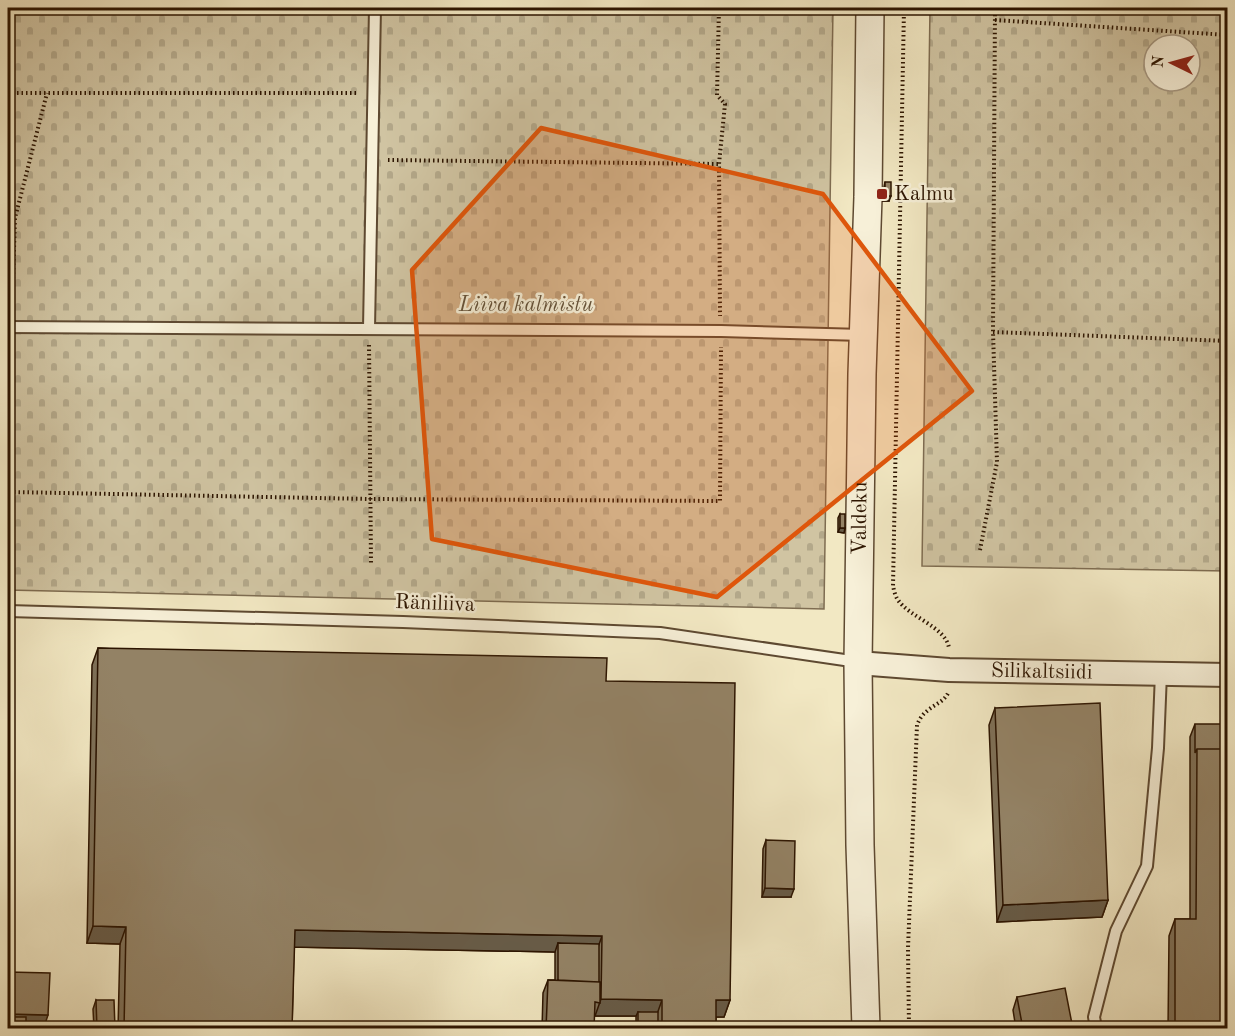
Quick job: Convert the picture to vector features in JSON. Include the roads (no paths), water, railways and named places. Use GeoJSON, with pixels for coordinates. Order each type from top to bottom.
{"type":"FeatureCollection","features":[{"type":"Feature","properties":{"kind":"street","name":"Valdeku"},"geometry":{"type":"LineString","coordinates":[[866,1029],[860,845],[858,663],[870,8]]}},
{"type":"Feature","properties":{"kind":"street","name":"Silikaltsiidi"},"geometry":{"type":"LineString","coordinates":[[858,663],[949,669],[1227,675]]}},
{"type":"Feature","properties":{"kind":"lane"},"geometry":{"type":"LineString","coordinates":[[369,328],[375,8]]}},
{"type":"Feature","properties":{"kind":"lane"},"geometry":{"type":"LineString","coordinates":[[10,327],[721,331],[863,335]]}},
{"type":"Feature","properties":{"kind":"lane","name":"Räniliiva"},"geometry":{"type":"LineString","coordinates":[[8,611],[404,622],[660,633],[858,663]]}},
{"type":"Feature","properties":{"kind":"lane"},"geometry":{"type":"LineString","coordinates":[[1096,1029],[1094,1017],[1116,931],[1147,866],[1158,748],[1161,673]]}},
{"type":"Feature","properties":{"kind":"place","name":"Kalmu"},"geometry":{"type":"Point","coordinates":[882,194]}},
{"type":"Feature","properties":{"kind":"park label","name":"Liiva kalmistu"},"geometry":{"type":"Point","coordinates":[526,305]}}]}
